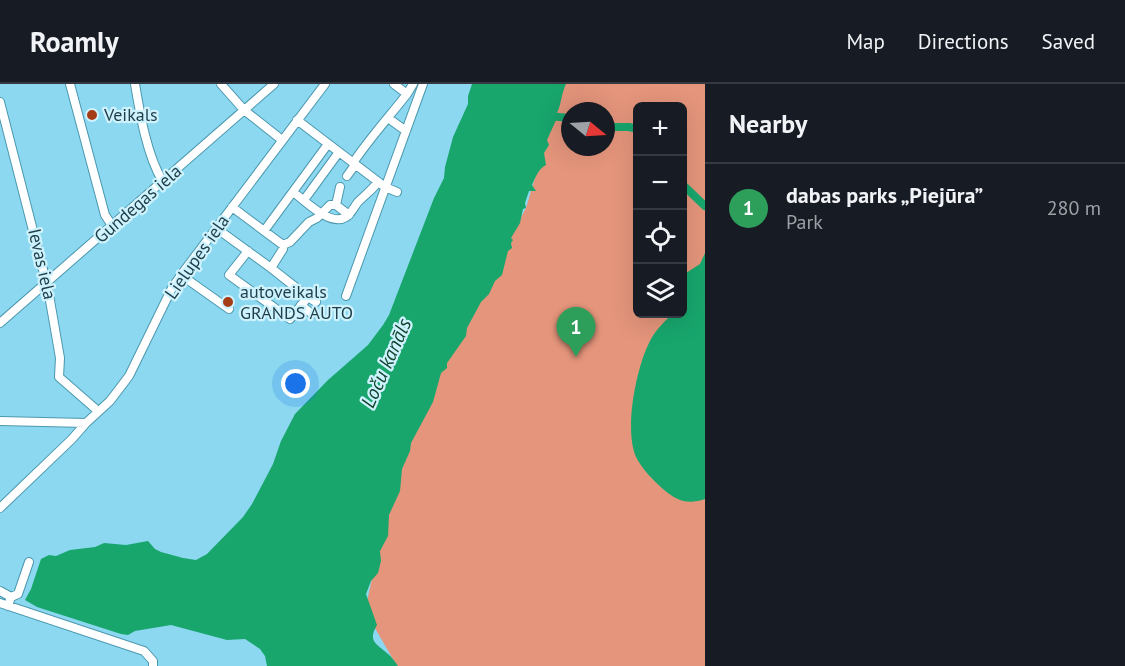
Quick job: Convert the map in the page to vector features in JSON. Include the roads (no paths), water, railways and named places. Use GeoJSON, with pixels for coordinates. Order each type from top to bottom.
{"type":"FeatureCollection","features":[{"type":"Feature","properties":{"kind":"street"},"geometry":{"type":"LineString","coordinates":[[70,84],[105,215],[113,227]]}},
{"type":"Feature","properties":{"kind":"street"},"geometry":{"type":"LineString","coordinates":[[135,84],[147,138],[164,182]]}},
{"type":"Feature","properties":{"kind":"street"},"geometry":{"type":"LineString","coordinates":[[221,84],[244,110],[282,140]]}},
{"type":"Feature","properties":{"kind":"street","name":"Gundegas iela"},"geometry":{"type":"LineString","coordinates":[[0,323],[113,227],[274,84]]}},
{"type":"Feature","properties":{"kind":"street","name":"Lielupes iela"},"geometry":{"type":"LineString","coordinates":[[0,508],[110,401],[129,376],[172,288],[325,84]]}},
{"type":"Feature","properties":{"kind":"street"},"geometry":{"type":"LineString","coordinates":[[394,84],[407,94]]}},
{"type":"Feature","properties":{"kind":"street"},"geometry":{"type":"LineString","coordinates":[[347,176],[366,143],[375,136],[413,84]]}},
{"type":"Feature","properties":{"kind":"street"},"geometry":{"type":"LineString","coordinates":[[346,296],[381,185],[406,131],[423,84]]}},
{"type":"Feature","properties":{"kind":"street","name":"Ievas iela"},"geometry":{"type":"LineString","coordinates":[[0,102],[47,283],[60,357],[59,377],[98,411]]}},
{"type":"Feature","properties":{"kind":"street"},"geometry":{"type":"LineString","coordinates":[[388,118],[406,131]]}},
{"type":"Feature","properties":{"kind":"street"},"geometry":{"type":"LineString","coordinates":[[297,120],[381,185],[398,192]]}},
{"type":"Feature","properties":{"kind":"street"},"geometry":{"type":"LineString","coordinates":[[264,231],[328,144]]}},
{"type":"Feature","properties":{"kind":"street"},"geometry":{"type":"LineString","coordinates":[[304,200],[339,152]]}},
{"type":"Feature","properties":{"kind":"street"},"geometry":{"type":"LineString","coordinates":[[293,192],[322,213],[337,220],[349,215],[358,202],[381,185]]}},
{"type":"Feature","properties":{"kind":"street"},"geometry":{"type":"LineString","coordinates":[[336,204],[340,187]]}},
{"type":"Feature","properties":{"kind":"street"},"geometry":{"type":"LineString","coordinates":[[283,245],[290,242],[330,205],[336,204],[349,215]]}},
{"type":"Feature","properties":{"kind":"street"},"geometry":{"type":"LineString","coordinates":[[232,207],[283,245]]}},
{"type":"Feature","properties":{"kind":"street"},"geometry":{"type":"LineString","coordinates":[[216,228],[248,251],[253,260],[271,268],[316,302]]}},
{"type":"Feature","properties":{"kind":"street"},"geometry":{"type":"LineString","coordinates":[[271,268],[283,249],[283,245]]}},
{"type":"Feature","properties":{"kind":"street"},"geometry":{"type":"LineString","coordinates":[[248,251],[229,275],[290,319],[308,297]]}},
{"type":"Feature","properties":{"kind":"street"},"geometry":{"type":"LineString","coordinates":[[181,275],[229,309]]}},
{"type":"Feature","properties":{"kind":"street"},"geometry":{"type":"LineString","coordinates":[[301,305],[312,314]]}},
{"type":"Feature","properties":{"kind":"street"},"geometry":{"type":"LineString","coordinates":[[0,421],[86,423]]}},
{"type":"Feature","properties":{"kind":"street"},"geometry":{"type":"LineString","coordinates":[[29,562],[18,594],[11,597],[4,605],[144,651],[153,661],[153,666]]}},
{"type":"Feature","properties":{"kind":"street"},"geometry":{"type":"LineString","coordinates":[[0,591],[11,597]]}},
{"type":"Feature","properties":{"kind":"water","name":"Loču kanāls"},"geometry":{"type":"Polygon","coordinates":[[[472,84],[566,84],[556,114],[557,118],[547,140],[549,145],[544,153],[546,165],[539,171],[532,185],[536,191],[529,191],[525,203],[526,208],[523,209],[520,223],[511,238],[512,248],[508,251],[502,275],[495,281],[489,294],[481,302],[467,328],[466,336],[447,363],[447,368],[441,373],[433,402],[411,443],[402,469],[400,491],[389,515],[388,536],[380,551],[381,561],[378,573],[371,581],[366,594],[377,625],[373,639],[398,666],[267,666],[265,656],[260,649],[245,639],[227,640],[171,625],[135,631],[128,635],[121,634],[37,607],[25,600],[41,559],[49,555],[56,556],[70,550],[95,547],[104,543],[126,545],[148,541],[161,552],[196,560],[207,554],[243,517],[273,464],[281,441],[295,414],[328,380],[368,345],[389,315],[434,198],[444,178],[453,137],[468,104],[472,84]]]}},
{"type":"Feature","properties":{"kind":"water"},"geometry":{"type":"Polygon","coordinates":[[[705,253],[705,499],[688,502],[678,499],[663,489],[638,461],[633,445],[631,416],[636,383],[644,354],[656,331],[668,318],[687,318],[687,272],[700,264],[705,253]]]}},
{"type":"Feature","properties":{"kind":"waterway"},"geometry":{"type":"LineString","coordinates":[[548,116],[561,117]]}},
{"type":"Feature","properties":{"kind":"waterway"},"geometry":{"type":"LineString","coordinates":[[615,127],[633,128]]}},
{"type":"Feature","properties":{"kind":"waterway"},"geometry":{"type":"LineString","coordinates":[[687,189],[705,206]]}},
{"type":"Feature","properties":{"kind":"place","name":"Veikals"},"geometry":{"type":"Point","coordinates":[92,115]}},
{"type":"Feature","properties":{"kind":"place","name":"autoveikals GRANDS AUTO"},"geometry":{"type":"Point","coordinates":[228,302]}},
{"type":"Feature","properties":{"kind":"place","name":"dabas parks „Piejūra”"},"geometry":{"type":"Point","coordinates":[576,357]}}]}
